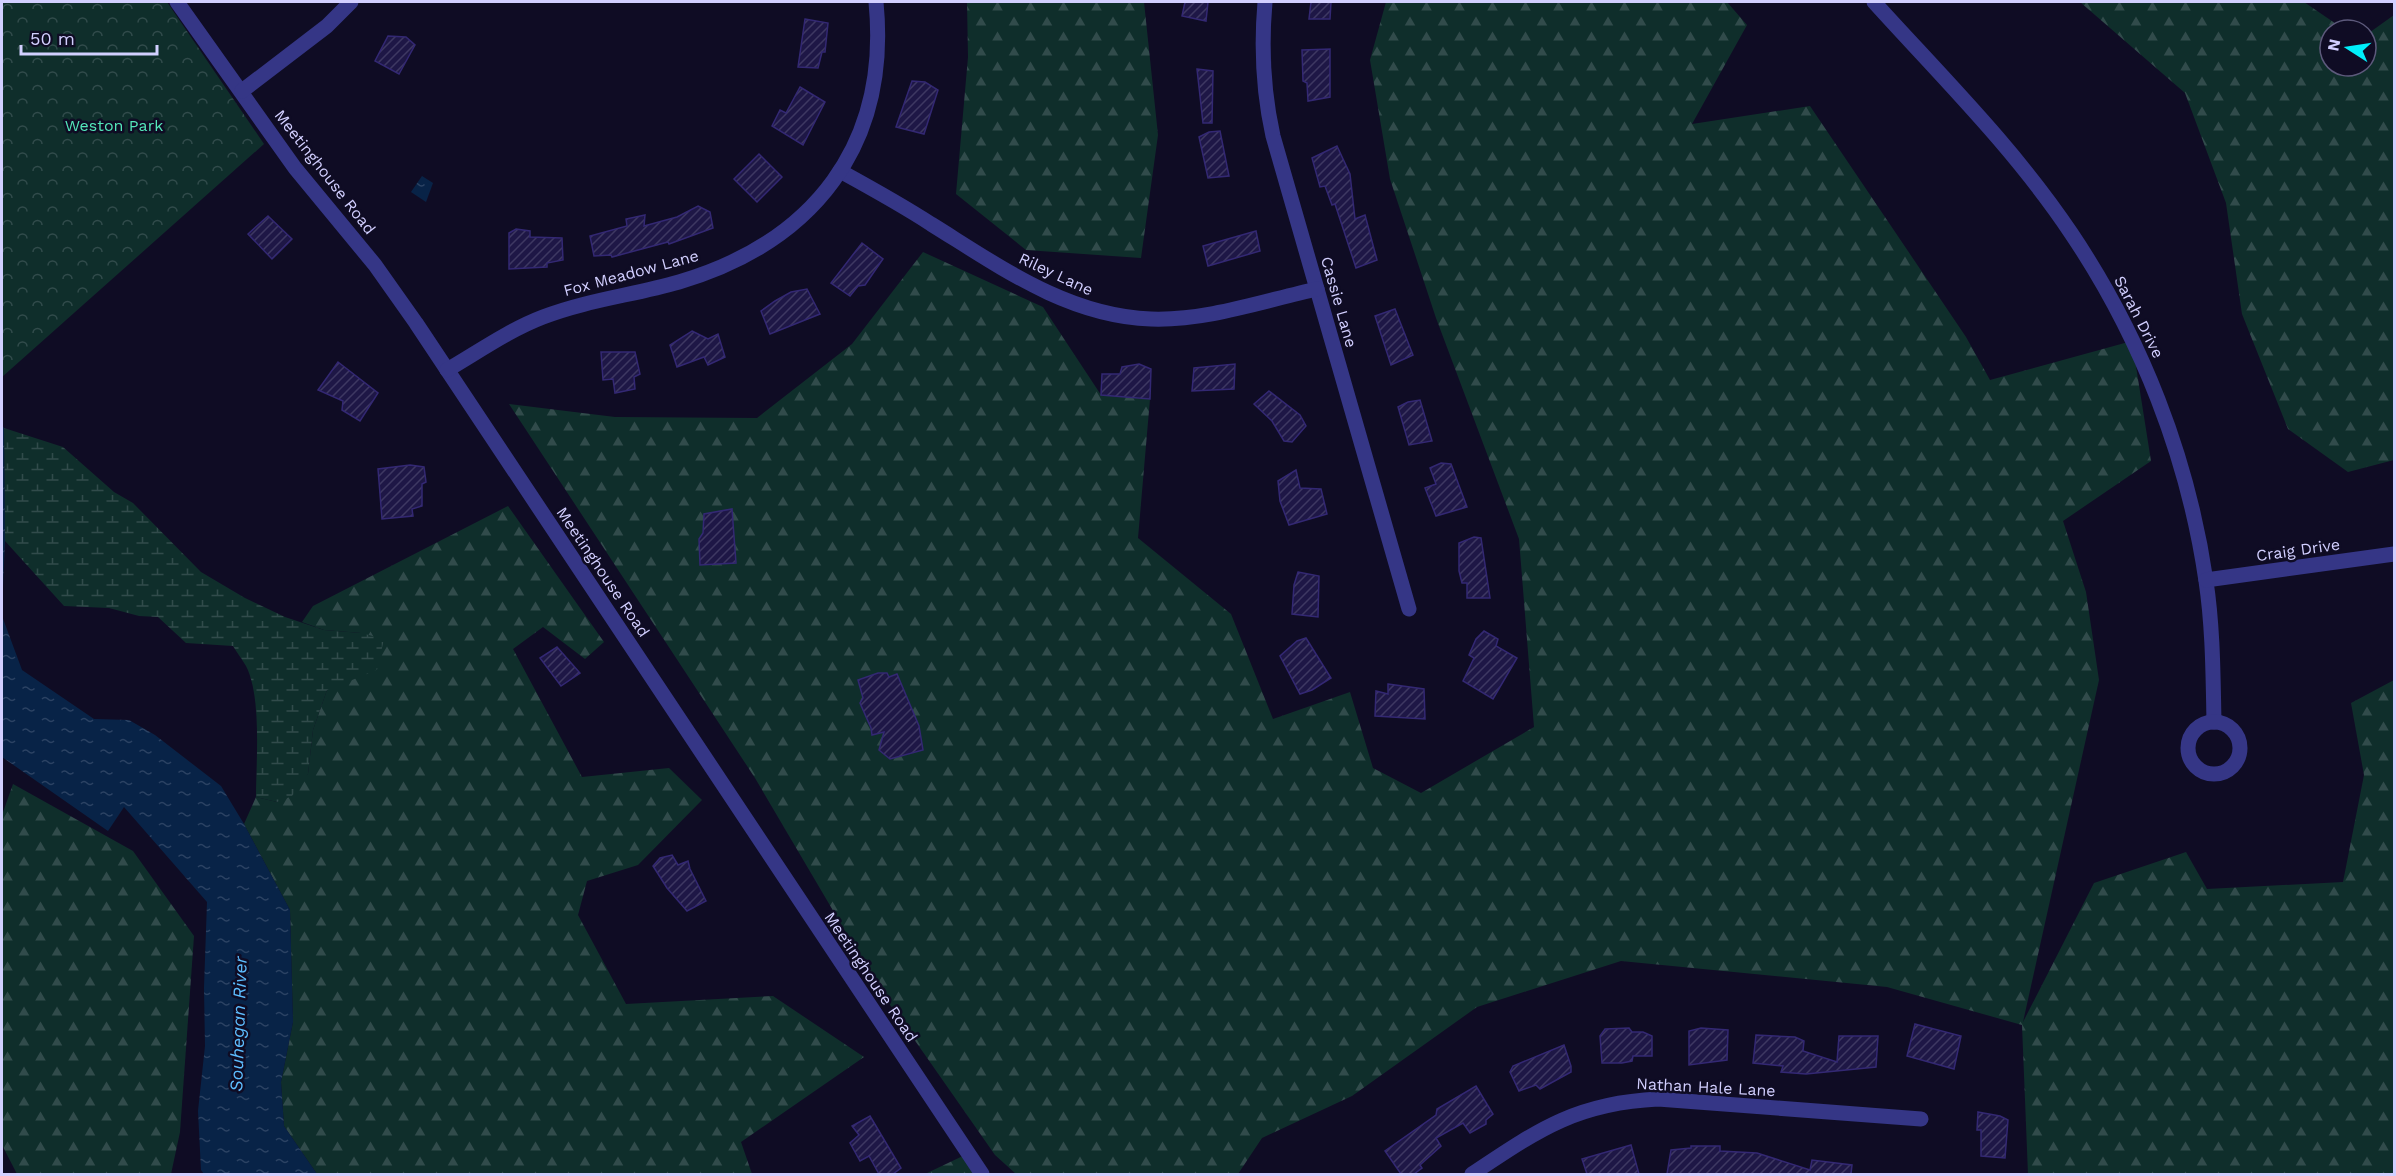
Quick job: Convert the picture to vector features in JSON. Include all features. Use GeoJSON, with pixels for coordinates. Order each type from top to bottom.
{"type":"FeatureCollection","features":[{"type":"Feature","properties":{"kind":"street","name":"Meetinghouse Road"},"geometry":{"type":"LineString","coordinates":[[177,2],[295,168],[375,265],[982,1174]]}},
{"type":"Feature","properties":{"kind":"street"},"geometry":{"type":"LineString","coordinates":[[242,91],[327,26],[351,2]]}},
{"type":"Feature","properties":{"kind":"street","name":"Fox Meadow Lane"},"geometry":{"type":"LineString","coordinates":[[447,370],[540,318],[591,301],[677,282],[738,261],[768,244],[795,223],[840,171],[855,144],[874,87],[879,48],[876,2]]}},
{"type":"Feature","properties":{"kind":"street","name":"Cassie Lane"},"geometry":{"type":"LineString","coordinates":[[1265,2],[1262,63],[1265,100],[1409,609]]}},
{"type":"Feature","properties":{"kind":"street","name":"Sarah Drive"},"geometry":{"type":"LineString","coordinates":[[1874,2],[2020,166],[2070,231],[2109,293],[2150,378],[2191,507],[2206,580],[2213,651],[2214,722]]}},
{"type":"Feature","properties":{"kind":"street","name":"Riley Lane"},"geometry":{"type":"LineString","coordinates":[[840,171],[922,218],[1010,273],[1048,293],[1089,309],[1142,318],[1196,316],[1317,289]]}},
{"type":"Feature","properties":{"kind":"street","name":"Craig Drive"},"geometry":{"type":"LineString","coordinates":[[2206,580],[2394,555]]}},
{"type":"Feature","properties":{"kind":"street","name":"Nathan Hale Lane"},"geometry":{"type":"LineString","coordinates":[[1472,1174],[1530,1135],[1553,1123],[1604,1105],[1628,1101],[1658,1099],[1921,1119]]}},
{"type":"Feature","properties":{"kind":"green space","name":"Weston Park"},"geometry":{"type":"Polygon","coordinates":[[[2,2],[167,2],[264,144],[2,377],[2,2]]]}},
{"type":"Feature","properties":{"kind":"green space"},"geometry":{"type":"Polygon","coordinates":[[[967,2],[1144,2],[1158,135],[1141,258],[1026,250],[956,194],[968,57],[967,2]]]}},
{"type":"Feature","properties":{"kind":"green space"},"geometry":{"type":"Polygon","coordinates":[[[1386,2],[1727,2],[1747,25],[1692,124],[1810,106],[1966,337],[1990,380],[2132,341],[2151,461],[2063,521],[2086,592],[2099,680],[2023,1022],[2094,883],[2186,852],[2207,889],[2343,882],[2364,775],[2351,703],[2394,680],[2394,1174],[2028,1174],[2022,1025],[1887,987],[1621,961],[1477,1007],[1352,1096],[1262,1138],[1238,1174],[1016,1174],[995,1155],[881,992],[755,778],[509,404],[615,417],[757,418],[852,344],[923,252],[1043,307],[1101,395],[1150,399],[1138,538],[1231,614],[1273,719],[1350,692],[1373,768],[1421,793],[1534,727],[1519,539],[1436,318],[1390,179],[1370,60],[1386,2]]]}},
{"type":"Feature","properties":{"kind":"green space"},"geometry":{"type":"Polygon","coordinates":[[[2080,2],[2304,2],[2327,18],[2318,18],[2318,78],[2378,78],[2378,26],[2394,15],[2394,460],[2348,472],[2288,429],[2242,314],[2226,203],[2185,93],[2080,2]]]}},
{"type":"Feature","properties":{"kind":"green space"},"geometry":{"type":"Polygon","coordinates":[[[4,428],[63,447],[114,492],[133,503],[201,572],[245,598],[285,617],[324,630],[361,633],[384,639],[377,670],[327,690],[313,730],[308,774],[292,796],[277,802],[256,797],[257,730],[254,695],[246,666],[233,646],[186,643],[158,617],[139,616],[109,608],[64,606],[5,541],[4,428]]]}},
{"type":"Feature","properties":{"kind":"green space"},"geometry":{"type":"Polygon","coordinates":[[[508,506],[604,642],[585,659],[543,627],[513,649],[582,777],[669,768],[702,800],[638,865],[587,881],[578,915],[626,1004],[773,996],[864,1057],[741,1142],[752,1174],[317,1174],[284,1126],[281,1082],[293,1022],[290,910],[244,824],[256,797],[277,802],[308,774],[313,730],[327,690],[361,633],[324,630],[302,622],[313,606],[508,506]]]}},
{"type":"Feature","properties":{"kind":"green space"},"geometry":{"type":"Polygon","coordinates":[[[13,784],[133,851],[194,936],[180,1132],[171,1174],[17,1174],[2,1145],[2,815],[13,784]]]}},
{"type":"Feature","properties":{"kind":"green space"},"geometry":{"type":"Polygon","coordinates":[[[967,1154],[983,1174],[925,1174],[967,1154]]]}},
{"type":"Feature","properties":{"kind":"water"},"geometry":{"type":"Polygon","coordinates":[[[422,176],[433,183],[426,202],[411,192],[422,176]]]}},
{"type":"Feature","properties":{"kind":"water"},"geometry":{"type":"Polygon","coordinates":[[[2,425],[4,428],[5,541],[2,610],[2,425]]]}},
{"type":"Feature","properties":{"kind":"water","name":"Souhegan River"},"geometry":{"type":"Polygon","coordinates":[[[2,616],[22,670],[94,719],[129,720],[155,735],[221,786],[244,824],[290,910],[293,1022],[281,1082],[284,1126],[317,1174],[204,1174],[201,1170],[198,1111],[205,1046],[204,988],[207,902],[124,807],[108,831],[2,757],[2,616]]]}},
{"type":"Feature","properties":{"kind":"building"},"geometry":{"type":"Polygon","coordinates":[[[1185,2],[1208,2],[1206,21],[1182,16],[1185,2]]]}},
{"type":"Feature","properties":{"kind":"building"},"geometry":{"type":"Polygon","coordinates":[[[1311,2],[1331,2],[1330,19],[1309,19],[1311,2]]]}},
{"type":"Feature","properties":{"kind":"building"},"geometry":{"type":"Polygon","coordinates":[[[805,19],[828,23],[825,52],[822,52],[818,68],[798,67],[805,19]]]}},
{"type":"Feature","properties":{"kind":"building"},"geometry":{"type":"Polygon","coordinates":[[[388,36],[406,37],[415,45],[399,74],[375,61],[388,36]]]}},
{"type":"Feature","properties":{"kind":"building"},"geometry":{"type":"Polygon","coordinates":[[[1330,49],[1330,97],[1308,101],[1307,83],[1303,81],[1302,50],[1330,49]]]}},
{"type":"Feature","properties":{"kind":"building"},"geometry":{"type":"Polygon","coordinates":[[[1197,69],[1213,71],[1212,123],[1203,123],[1197,69]]]}},
{"type":"Feature","properties":{"kind":"building"},"geometry":{"type":"Polygon","coordinates":[[[912,81],[925,82],[938,90],[924,134],[896,127],[912,81]]]}},
{"type":"Feature","properties":{"kind":"building"},"geometry":{"type":"Polygon","coordinates":[[[800,87],[825,102],[803,145],[772,126],[780,110],[786,113],[800,87]]]}},
{"type":"Feature","properties":{"kind":"building"},"geometry":{"type":"Polygon","coordinates":[[[1220,131],[1229,176],[1208,178],[1199,137],[1209,132],[1220,131]]]}},
{"type":"Feature","properties":{"kind":"building"},"geometry":{"type":"Polygon","coordinates":[[[1337,146],[1350,174],[1355,219],[1365,215],[1377,260],[1356,268],[1335,204],[1332,205],[1325,186],[1320,187],[1312,158],[1337,146]]]}},
{"type":"Feature","properties":{"kind":"building"},"geometry":{"type":"Polygon","coordinates":[[[759,154],[782,177],[757,202],[734,179],[759,154]]]}},
{"type":"Feature","properties":{"kind":"building"},"geometry":{"type":"Polygon","coordinates":[[[698,206],[710,212],[713,228],[669,244],[668,242],[612,257],[611,255],[594,256],[590,236],[627,226],[626,219],[645,215],[644,226],[677,217],[698,206]]]}},
{"type":"Feature","properties":{"kind":"building"},"geometry":{"type":"Polygon","coordinates":[[[268,216],[292,239],[272,259],[248,234],[268,216]]]}},
{"type":"Feature","properties":{"kind":"building"},"geometry":{"type":"Polygon","coordinates":[[[516,229],[530,231],[530,237],[562,238],[563,260],[547,263],[547,267],[509,269],[509,233],[516,229]]]}},
{"type":"Feature","properties":{"kind":"building"},"geometry":{"type":"Polygon","coordinates":[[[1256,231],[1260,251],[1208,266],[1203,246],[1256,231]]]}},
{"type":"Feature","properties":{"kind":"building"},"geometry":{"type":"Polygon","coordinates":[[[862,243],[883,259],[865,285],[858,286],[850,296],[831,283],[862,243]]]}},
{"type":"Feature","properties":{"kind":"building"},"geometry":{"type":"Polygon","coordinates":[[[807,289],[820,314],[770,334],[761,311],[791,292],[807,289]]]}},
{"type":"Feature","properties":{"kind":"building"},"geometry":{"type":"Polygon","coordinates":[[[1395,309],[1413,355],[1391,365],[1375,316],[1395,309]]]}},
{"type":"Feature","properties":{"kind":"building"},"geometry":{"type":"Polygon","coordinates":[[[692,331],[708,339],[718,334],[725,357],[708,365],[704,357],[677,367],[670,345],[692,331]]]}},
{"type":"Feature","properties":{"kind":"building"},"geometry":{"type":"Polygon","coordinates":[[[601,352],[635,352],[640,374],[634,377],[635,389],[615,393],[613,379],[603,380],[601,352]]]}},
{"type":"Feature","properties":{"kind":"building"},"geometry":{"type":"Polygon","coordinates":[[[338,362],[378,393],[360,421],[342,410],[343,401],[318,390],[338,362]]]}},
{"type":"Feature","properties":{"kind":"building"},"geometry":{"type":"Polygon","coordinates":[[[1139,364],[1151,369],[1150,399],[1101,395],[1102,374],[1120,374],[1122,367],[1139,364]]]}},
{"type":"Feature","properties":{"kind":"building"},"geometry":{"type":"Polygon","coordinates":[[[1235,364],[1234,389],[1192,391],[1194,368],[1235,364]]]}},
{"type":"Feature","properties":{"kind":"building"},"geometry":{"type":"Polygon","coordinates":[[[1269,391],[1300,415],[1306,426],[1292,442],[1284,441],[1272,421],[1254,404],[1269,391]]]}},
{"type":"Feature","properties":{"kind":"building"},"geometry":{"type":"Polygon","coordinates":[[[1420,400],[1432,441],[1409,445],[1398,407],[1420,400]]]}},
{"type":"Feature","properties":{"kind":"building"},"geometry":{"type":"Polygon","coordinates":[[[1441,463],[1451,464],[1467,507],[1436,516],[1425,488],[1436,484],[1430,468],[1441,463]]]}},
{"type":"Feature","properties":{"kind":"building"},"geometry":{"type":"Polygon","coordinates":[[[410,465],[424,467],[426,482],[422,484],[422,506],[412,509],[413,516],[382,519],[378,469],[410,465]]]}},
{"type":"Feature","properties":{"kind":"building"},"geometry":{"type":"Polygon","coordinates":[[[1296,470],[1300,488],[1321,489],[1327,514],[1289,525],[1280,501],[1278,481],[1296,470]]]}},
{"type":"Feature","properties":{"kind":"building"},"geometry":{"type":"Polygon","coordinates":[[[732,509],[736,563],[700,565],[699,539],[703,533],[704,514],[732,509]]]}},
{"type":"Feature","properties":{"kind":"building"},"geometry":{"type":"Polygon","coordinates":[[[1474,537],[1481,538],[1490,598],[1467,598],[1467,583],[1462,583],[1459,571],[1459,543],[1474,537]]]}},
{"type":"Feature","properties":{"kind":"building"},"geometry":{"type":"Polygon","coordinates":[[[1298,572],[1319,576],[1318,617],[1292,614],[1294,585],[1298,572]]]}},
{"type":"Feature","properties":{"kind":"building"},"geometry":{"type":"Polygon","coordinates":[[[1484,631],[1498,639],[1496,646],[1517,658],[1493,699],[1463,681],[1474,658],[1469,655],[1476,639],[1484,631]]]}},
{"type":"Feature","properties":{"kind":"building"},"geometry":{"type":"Polygon","coordinates":[[[1306,638],[1331,678],[1312,690],[1300,694],[1280,656],[1297,641],[1306,638]]]}},
{"type":"Feature","properties":{"kind":"building"},"geometry":{"type":"Polygon","coordinates":[[[557,647],[580,673],[561,686],[540,658],[557,647]]]}},
{"type":"Feature","properties":{"kind":"building"},"geometry":{"type":"Polygon","coordinates":[[[878,673],[887,673],[889,677],[897,674],[919,726],[923,750],[890,759],[879,750],[884,732],[872,735],[860,703],[863,698],[858,680],[878,673]]]}},
{"type":"Feature","properties":{"kind":"building"},"geometry":{"type":"Polygon","coordinates":[[[1388,684],[1424,689],[1425,719],[1375,716],[1376,691],[1388,694],[1388,684]]]}},
{"type":"Feature","properties":{"kind":"building"},"geometry":{"type":"Polygon","coordinates":[[[672,855],[678,865],[688,861],[706,901],[687,911],[667,888],[653,866],[660,858],[672,855]]]}},
{"type":"Feature","properties":{"kind":"building"},"geometry":{"type":"Polygon","coordinates":[[[1915,1024],[1961,1036],[1954,1069],[1907,1056],[1915,1024]]]}},
{"type":"Feature","properties":{"kind":"building"},"geometry":{"type":"Polygon","coordinates":[[[1629,1028],[1632,1032],[1643,1032],[1652,1036],[1652,1056],[1633,1056],[1632,1061],[1622,1063],[1602,1063],[1600,1036],[1605,1029],[1629,1028]]]}},
{"type":"Feature","properties":{"kind":"building"},"geometry":{"type":"Polygon","coordinates":[[[1701,1028],[1728,1030],[1727,1060],[1689,1065],[1689,1031],[1701,1028]]]}},
{"type":"Feature","properties":{"kind":"building"},"geometry":{"type":"Polygon","coordinates":[[[1756,1035],[1795,1037],[1804,1041],[1803,1051],[1837,1062],[1839,1036],[1878,1036],[1876,1067],[1806,1074],[1781,1072],[1783,1066],[1753,1063],[1756,1035]]]}},
{"type":"Feature","properties":{"kind":"building"},"geometry":{"type":"Polygon","coordinates":[[[1564,1045],[1571,1072],[1540,1089],[1536,1085],[1519,1091],[1510,1072],[1513,1066],[1564,1045]]]}},
{"type":"Feature","properties":{"kind":"building"},"geometry":{"type":"Polygon","coordinates":[[[1476,1086],[1493,1114],[1486,1120],[1486,1124],[1470,1133],[1463,1123],[1436,1138],[1441,1146],[1420,1165],[1422,1168],[1414,1174],[1401,1174],[1385,1151],[1436,1115],[1437,1109],[1476,1086]]]}},
{"type":"Feature","properties":{"kind":"building"},"geometry":{"type":"Polygon","coordinates":[[[1978,1112],[2000,1116],[2008,1120],[2005,1158],[1981,1156],[1981,1130],[1977,1130],[1978,1112]]]}},
{"type":"Feature","properties":{"kind":"building"},"geometry":{"type":"Polygon","coordinates":[[[870,1116],[901,1168],[893,1174],[879,1174],[869,1156],[860,1161],[850,1143],[859,1135],[852,1126],[870,1116]]]}},
{"type":"Feature","properties":{"kind":"building"},"geometry":{"type":"Polygon","coordinates":[[[1631,1145],[1639,1174],[1587,1174],[1582,1159],[1631,1145]]]}},
{"type":"Feature","properties":{"kind":"building"},"geometry":{"type":"Polygon","coordinates":[[[1691,1146],[1720,1146],[1720,1151],[1757,1153],[1810,1170],[1812,1160],[1852,1165],[1851,1174],[1667,1174],[1671,1150],[1691,1148],[1691,1146]]]}}]}
